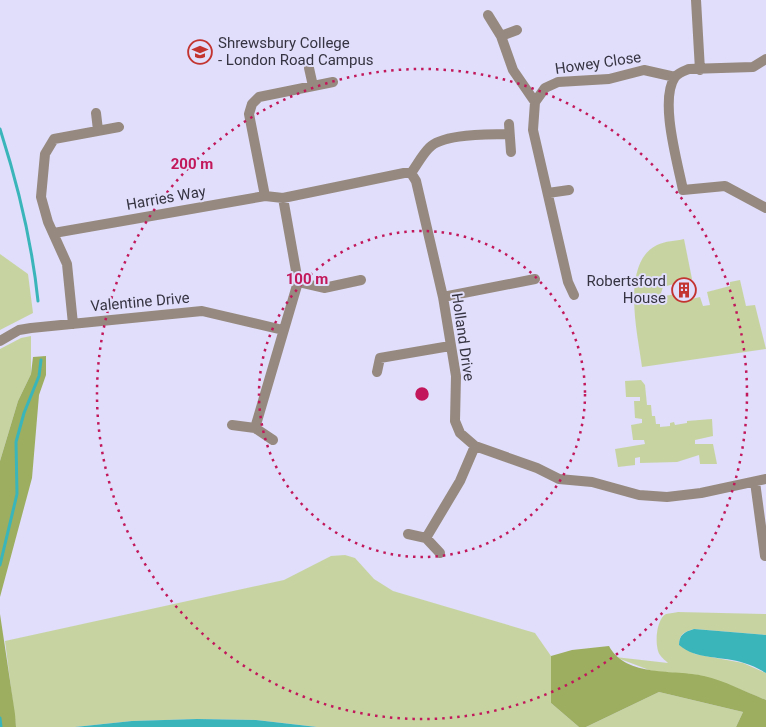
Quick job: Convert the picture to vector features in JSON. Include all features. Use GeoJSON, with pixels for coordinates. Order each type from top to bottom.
{"type":"FeatureCollection","features":[{"type":"Feature","properties":{"kind":"street"},"geometry":{"type":"LineString","coordinates":[[696,0],[700,70]]}},
{"type":"Feature","properties":{"kind":"street"},"geometry":{"type":"LineString","coordinates":[[488,15],[501,36],[513,70],[535,102],[533,130],[568,282],[574,295]]}},
{"type":"Feature","properties":{"kind":"street"},"geometry":{"type":"LineString","coordinates":[[501,36],[517,30]]}},
{"type":"Feature","properties":{"kind":"street"},"geometry":{"type":"LineString","coordinates":[[765,205],[725,186],[683,190],[669,111],[670,89],[675,77],[689,69],[753,68],[766,58]]}},
{"type":"Feature","properties":{"kind":"street"},"geometry":{"type":"LineString","coordinates":[[309,68],[313,86]]}},
{"type":"Feature","properties":{"kind":"street","name":"Howey Close"},"geometry":{"type":"LineString","coordinates":[[535,102],[546,88],[558,82],[609,79],[644,70],[675,77]]}},
{"type":"Feature","properties":{"kind":"street"},"geometry":{"type":"LineString","coordinates":[[264,196],[249,114],[252,104],[260,97],[333,82]]}},
{"type":"Feature","properties":{"kind":"street"},"geometry":{"type":"LineString","coordinates":[[96,113],[98,130]]}},
{"type":"Feature","properties":{"kind":"street"},"geometry":{"type":"LineString","coordinates":[[73,324],[68,264],[48,222],[41,197],[45,154],[54,139],[119,127]]}},
{"type":"Feature","properties":{"kind":"street"},"geometry":{"type":"LineString","coordinates":[[255,428],[298,282],[283,198],[411,173],[430,147],[453,138],[509,129],[511,152]]}},
{"type":"Feature","properties":{"kind":"street","name":"Holland Drive"},"geometry":{"type":"LineString","coordinates":[[411,173],[416,181],[443,297],[456,376],[455,420],[460,433],[475,446],[537,468],[559,479],[592,482],[639,495],[683,496],[717,491],[766,479]]}},
{"type":"Feature","properties":{"kind":"street"},"geometry":{"type":"LineString","coordinates":[[548,193],[569,190]]}},
{"type":"Feature","properties":{"kind":"street","name":"Harries Way"},"geometry":{"type":"LineString","coordinates":[[54,233],[264,196],[283,198]]}},
{"type":"Feature","properties":{"kind":"street"},"geometry":{"type":"LineString","coordinates":[[443,297],[535,279]]}},
{"type":"Feature","properties":{"kind":"street"},"geometry":{"type":"LineString","coordinates":[[298,282],[324,288],[361,280]]}},
{"type":"Feature","properties":{"kind":"street","name":"Valentine Drive"},"geometry":{"type":"LineString","coordinates":[[0,341],[19,330],[202,311],[283,330]]}},
{"type":"Feature","properties":{"kind":"street"},"geometry":{"type":"LineString","coordinates":[[376,372],[380,358],[450,346]]}},
{"type":"Feature","properties":{"kind":"street"},"geometry":{"type":"LineString","coordinates":[[232,425],[255,428],[273,440]]}},
{"type":"Feature","properties":{"kind":"street"},"geometry":{"type":"LineString","coordinates":[[426,538],[460,481],[475,446]]}},
{"type":"Feature","properties":{"kind":"street"},"geometry":{"type":"LineString","coordinates":[[755,482],[765,556]]}},
{"type":"Feature","properties":{"kind":"street"},"geometry":{"type":"LineString","coordinates":[[408,534],[426,538],[440,553]]}},
{"type":"Feature","properties":{"kind":"shaded area"},"geometry":{"type":"Polygon","coordinates":[[[684,239],[692,279],[663,287],[661,293],[665,296],[680,293],[682,301],[700,297],[703,306],[710,305],[707,292],[730,286],[730,282],[740,280],[746,306],[755,305],[766,349],[642,367],[634,301],[638,267],[646,254],[657,245],[684,239]]]}},
{"type":"Feature","properties":{"kind":"shaded area"},"geometry":{"type":"Polygon","coordinates":[[[0,254],[28,274],[33,313],[0,330],[0,254]]]}},
{"type":"Feature","properties":{"kind":"shaded area"},"geometry":{"type":"Polygon","coordinates":[[[31,336],[31,374],[18,401],[0,461],[0,349],[21,338],[31,336]]]}},
{"type":"Feature","properties":{"kind":"shaded area"},"geometry":{"type":"Polygon","coordinates":[[[46,356],[46,375],[39,395],[32,478],[0,597],[0,461],[18,401],[31,374],[33,357],[46,356]]]}},
{"type":"Feature","properties":{"kind":"shaded area"},"geometry":{"type":"Polygon","coordinates":[[[641,380],[645,385],[647,405],[651,405],[652,416],[655,416],[656,424],[660,424],[660,427],[670,426],[670,423],[674,422],[675,425],[687,423],[687,421],[712,419],[713,436],[695,440],[695,444],[713,444],[717,464],[700,464],[699,455],[677,462],[640,463],[640,457],[635,458],[635,465],[618,467],[615,449],[645,444],[644,440],[633,440],[631,425],[642,423],[642,419],[635,418],[634,401],[640,401],[640,397],[626,397],[625,381],[641,380]]]}},
{"type":"Feature","properties":{"kind":"shaded area"},"geometry":{"type":"Polygon","coordinates":[[[345,555],[355,558],[374,579],[393,591],[535,633],[551,656],[551,703],[579,727],[317,727],[256,720],[197,719],[132,721],[75,727],[16,727],[5,641],[284,580],[331,556],[345,555]]]}},
{"type":"Feature","properties":{"kind":"shaded area"},"geometry":{"type":"Polygon","coordinates":[[[678,612],[766,614],[766,635],[694,629],[683,634],[679,645],[695,654],[743,663],[766,673],[766,700],[732,686],[678,673],[657,673],[615,657],[668,663],[658,651],[658,627],[666,614],[678,612]]]}},
{"type":"Feature","properties":{"kind":"shaded area"},"geometry":{"type":"Polygon","coordinates":[[[0,614],[15,714],[16,727],[0,727],[0,614]]]}},
{"type":"Feature","properties":{"kind":"shaded area"},"geometry":{"type":"Polygon","coordinates":[[[694,629],[766,635],[766,673],[747,664],[686,650],[679,645],[681,636],[694,629]]]}},
{"type":"Feature","properties":{"kind":"shaded area"},"geometry":{"type":"Polygon","coordinates":[[[609,646],[617,656],[639,668],[712,678],[766,700],[766,727],[736,727],[743,712],[659,692],[586,727],[579,727],[551,703],[551,656],[572,650],[609,646]]]}},
{"type":"Feature","properties":{"kind":"shaded area"},"geometry":{"type":"Polygon","coordinates":[[[659,692],[743,712],[736,727],[586,727],[659,692]]]}},
{"type":"Feature","properties":{"kind":"shaded area"},"geometry":{"type":"Polygon","coordinates":[[[256,720],[317,727],[75,727],[132,721],[256,720]]]}},
{"type":"Feature","properties":{"kind":"waterway"},"geometry":{"type":"LineString","coordinates":[[0,129],[24,214],[38,301]]}},
{"type":"Feature","properties":{"kind":"waterway"},"geometry":{"type":"LineString","coordinates":[[0,565],[17,494],[16,442],[24,413],[39,376],[41,360]]}},
{"type":"Feature","properties":{"kind":"waterway"},"geometry":{"type":"LineString","coordinates":[[0,718],[1,727]]}},
{"type":"Feature","properties":{"kind":"place","name":"Shrewsbury College - London Road Campus"},"geometry":{"type":"Point","coordinates":[200,52]}},
{"type":"Feature","properties":{"kind":"place","name":"Robertsford House"},"geometry":{"type":"Point","coordinates":[684,290]}}]}
